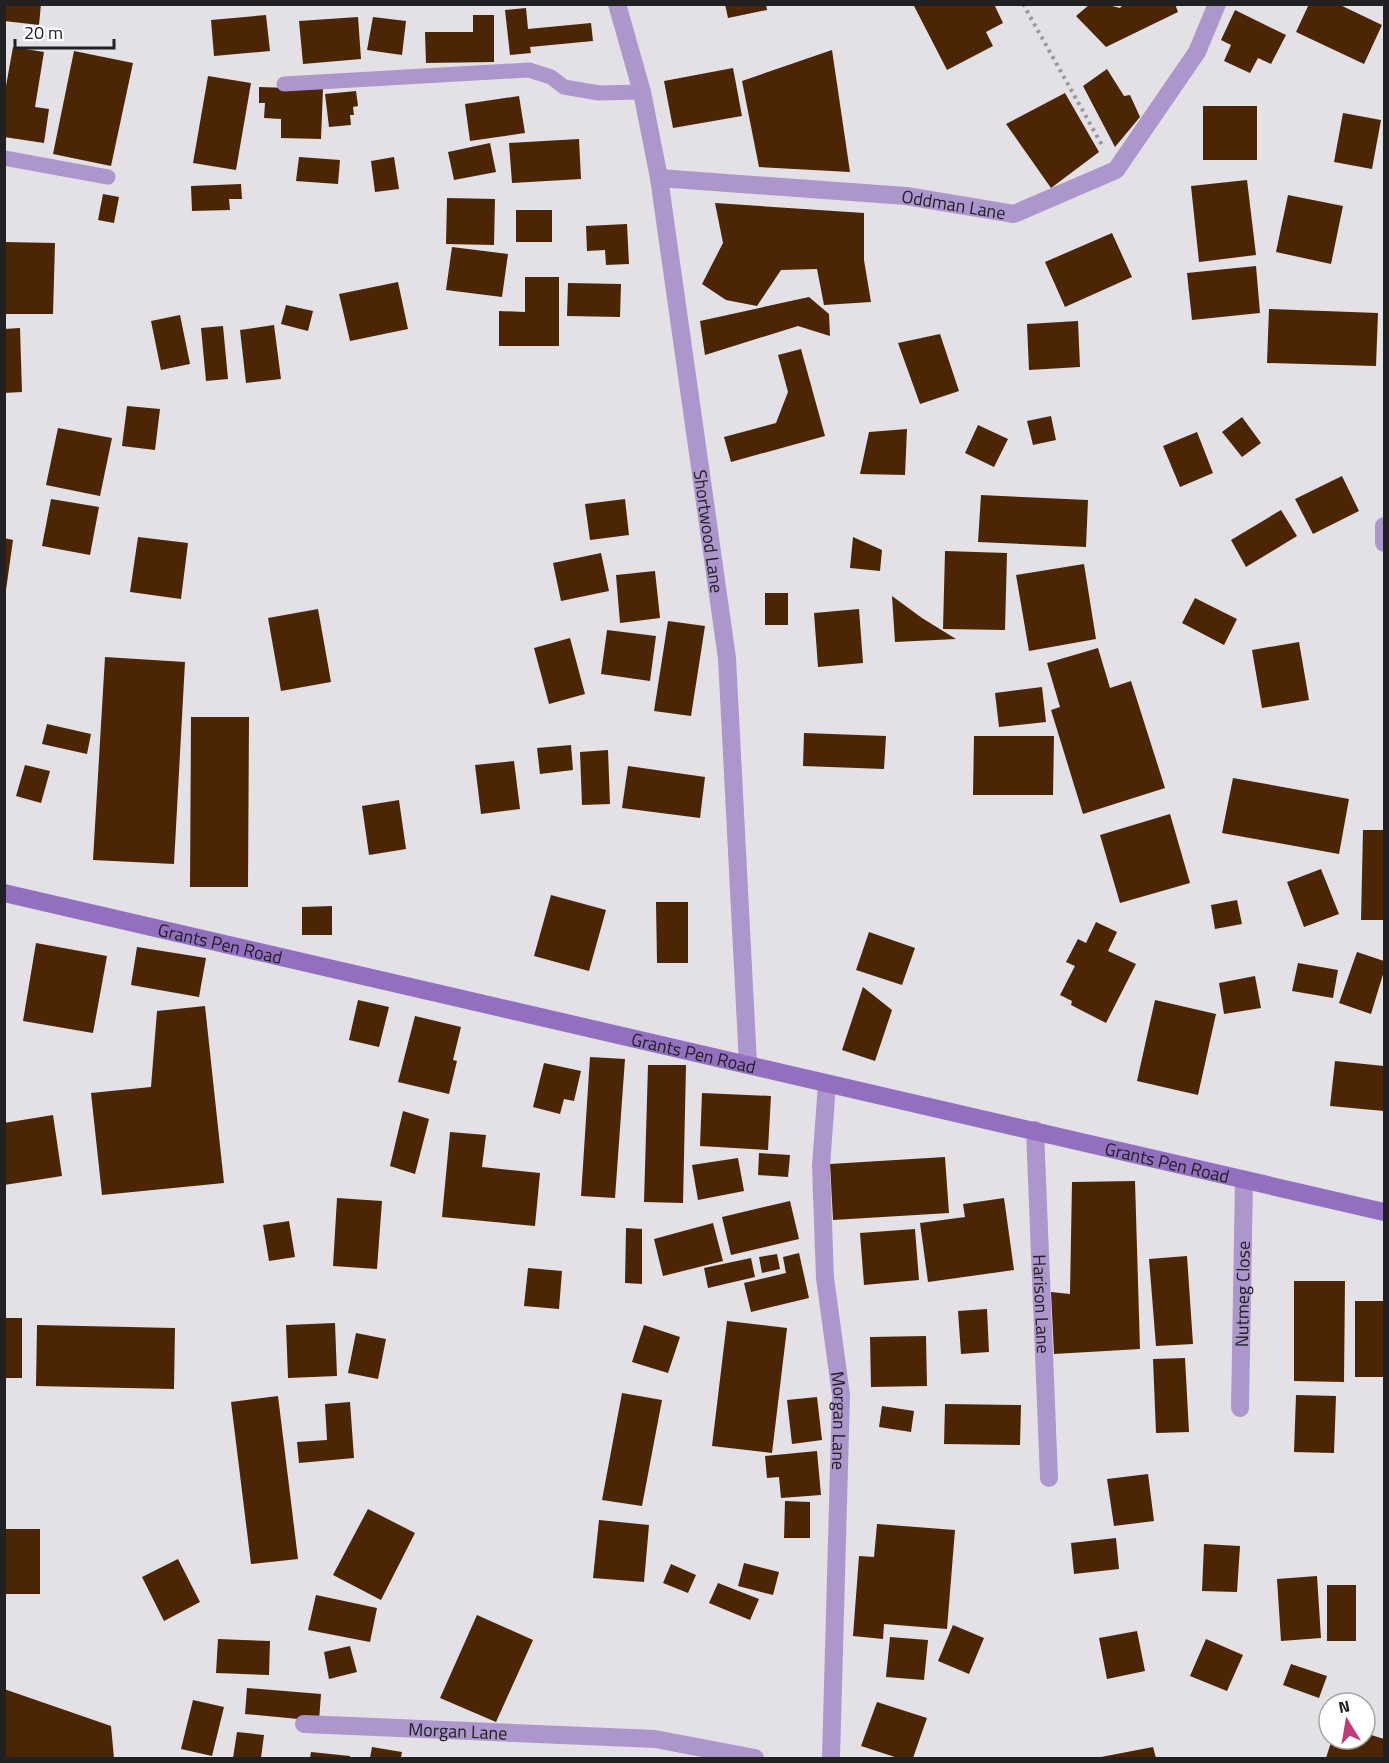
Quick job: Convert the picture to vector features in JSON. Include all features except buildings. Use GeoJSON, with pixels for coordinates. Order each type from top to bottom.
{"type":"FeatureCollection","features":[{"type":"Feature","properties":{"kind":"main road","name":"Grants Pen Road"},"geometry":{"type":"LineString","coordinates":[[4,893],[1384,1212]]}},
{"type":"Feature","properties":{"kind":"street","name":"Shortwood Lane"},"geometry":{"type":"LineString","coordinates":[[617,4],[642,92],[659,178],[726,658],[748,1064]]}},
{"type":"Feature","properties":{"kind":"street"},"geometry":{"type":"LineString","coordinates":[[1116,170],[1197,52],[1217,4]]}},
{"type":"Feature","properties":{"kind":"street","name":"Oddman Lane"},"geometry":{"type":"LineString","coordinates":[[659,178],[906,196],[1014,214],[1116,170]]}},
{"type":"Feature","properties":{"kind":"street"},"geometry":{"type":"LineString","coordinates":[[1384,526],[1384,543]]}},
{"type":"Feature","properties":{"kind":"street","name":"Morgan Lane"},"geometry":{"type":"LineString","coordinates":[[828,1084],[821,1166],[825,1278],[841,1395],[831,1758]]}},
{"type":"Feature","properties":{"kind":"street","name":"Harison Lane"},"geometry":{"type":"LineString","coordinates":[[1035,1130],[1049,1478]]}},
{"type":"Feature","properties":{"kind":"street","name":"Nutmeg Close"},"geometry":{"type":"LineString","coordinates":[[1240,1408],[1244,1180]]}},
{"type":"Feature","properties":{"kind":"street","name":"Morgan Lane"},"geometry":{"type":"LineString","coordinates":[[304,1724],[655,1738],[755,1758]]}},
{"type":"Feature","properties":{"kind":"lane"},"geometry":{"type":"LineString","coordinates":[[284,84],[529,70],[551,77],[564,87],[598,93],[642,92]]}},
{"type":"Feature","properties":{"kind":"lane"},"geometry":{"type":"LineString","coordinates":[[4,158],[108,177]]}},
{"type":"Feature","properties":{"kind":"path"},"geometry":{"type":"LineString","coordinates":[[1023,4],[1116,170]]}}]}
